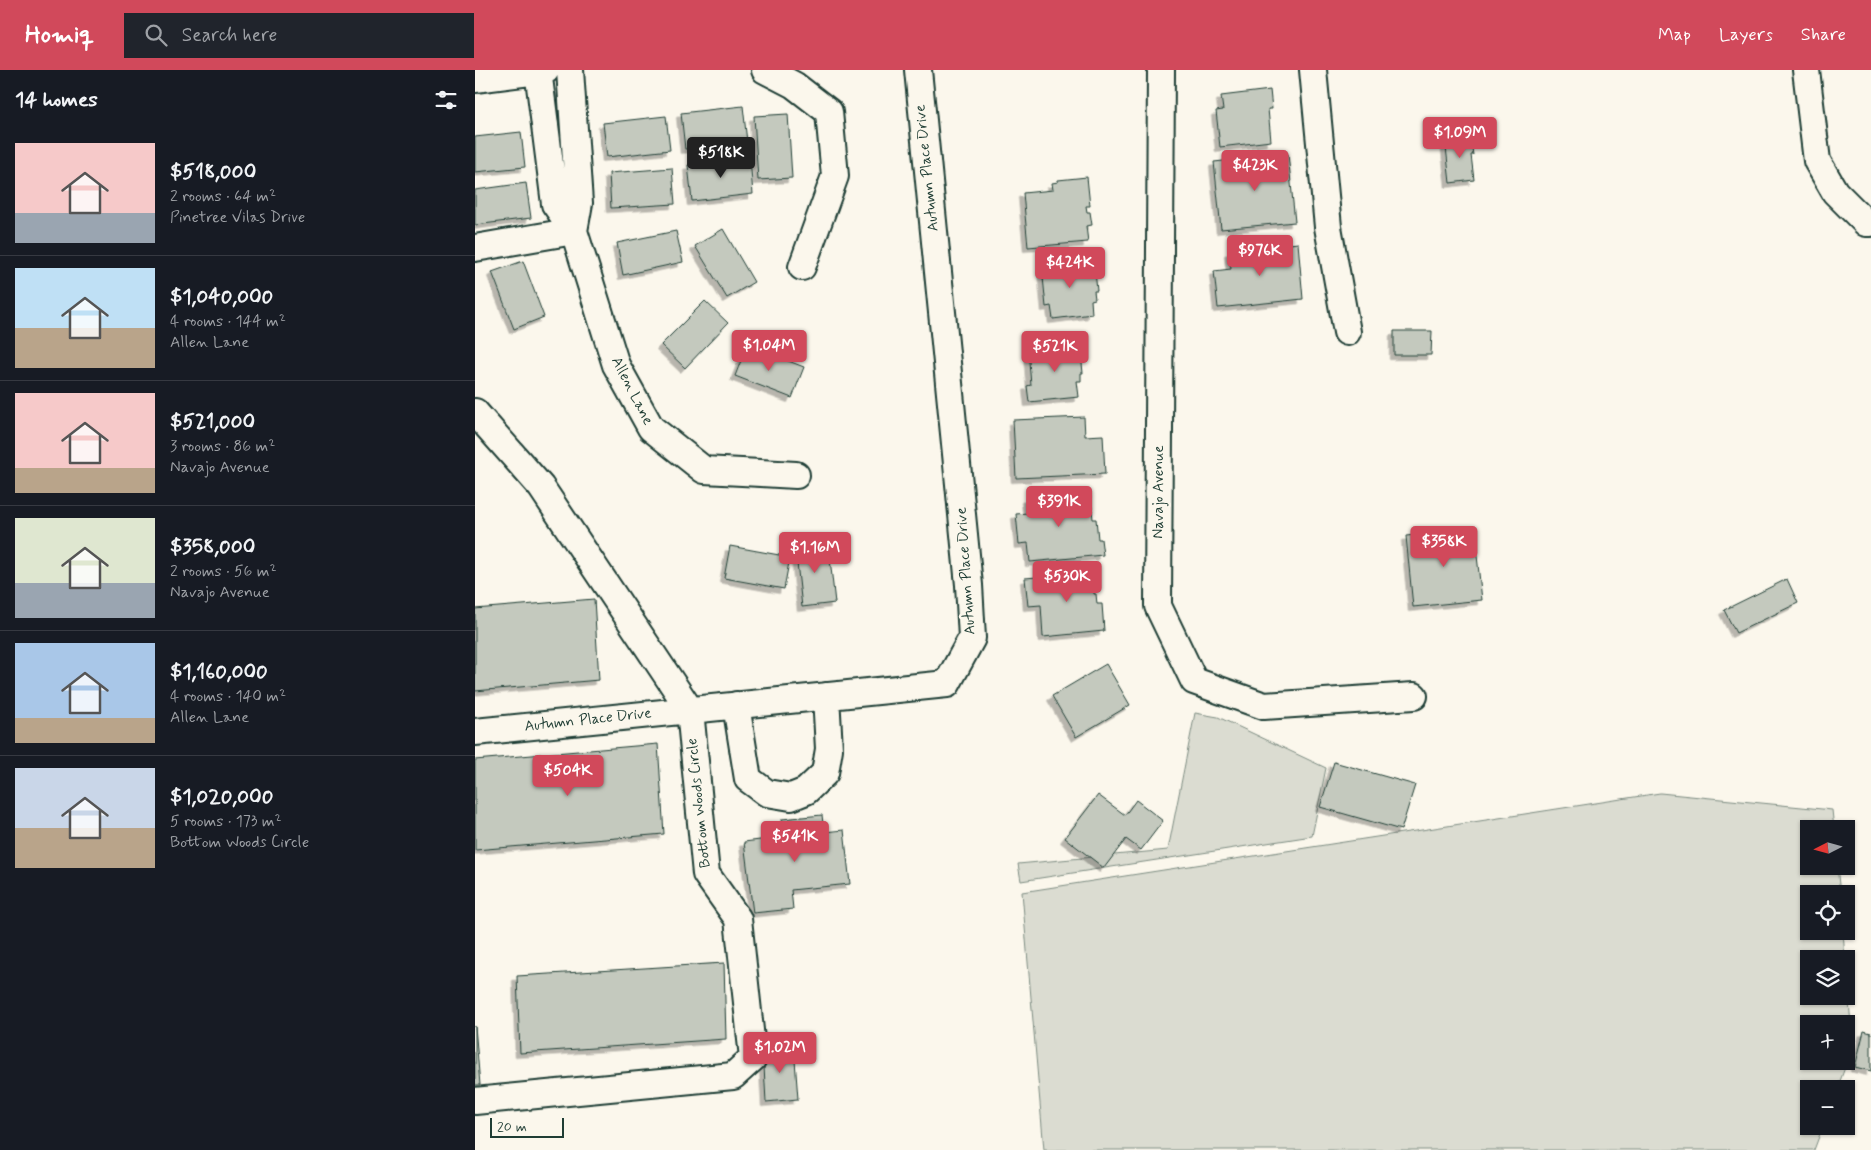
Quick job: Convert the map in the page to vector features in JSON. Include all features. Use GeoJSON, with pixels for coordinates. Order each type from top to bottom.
{"type":"FeatureCollection","features":[{"type":"Feature","properties":{"kind":"street","name":"Allen Lane"},"geometry":{"type":"LineString","coordinates":[[541,70],[555,204],[574,231],[617,365],[651,428],[704,470],[795,475]]}},
{"type":"Feature","properties":{"kind":"street"},"geometry":{"type":"LineString","coordinates":[[475,79],[541,70]]}},
{"type":"Feature","properties":{"kind":"street","name":"Allen Lane"},"geometry":{"type":"LineString","coordinates":[[570,70],[579,203],[574,231]]}},
{"type":"Feature","properties":{"kind":"street"},"geometry":{"type":"LineString","coordinates":[[765,70],[793,85],[829,112],[835,176],[802,267]]}},
{"type":"Feature","properties":{"kind":"street","name":"Autumn Place Drive"},"geometry":{"type":"LineString","coordinates":[[475,732],[947,684],[972,638],[969,585],[918,70]]}},
{"type":"Feature","properties":{"kind":"street","name":"Navajo Avenue"},"geometry":{"type":"LineString","coordinates":[[1161,70],[1158,606],[1194,681],[1264,706],[1414,696]]}},
{"type":"Feature","properties":{"kind":"street"},"geometry":{"type":"LineString","coordinates":[[1313,70],[1328,227],[1347,332]]}},
{"type":"Feature","properties":{"kind":"street"},"geometry":{"type":"LineString","coordinates":[[1806,70],[1817,162],[1835,192],[1866,222],[1871,223]]}},
{"type":"Feature","properties":{"kind":"street"},"geometry":{"type":"LineString","coordinates":[[475,248],[574,231]]}},
{"type":"Feature","properties":{"kind":"street","name":"Bottom Woods Circle"},"geometry":{"type":"LineString","coordinates":[[475,412],[541,487],[690,710],[706,874],[738,918],[753,1058],[733,1076],[475,1101]]}},
{"type":"Feature","properties":{"kind":"street"},"geometry":{"type":"LineString","coordinates":[[736,705],[749,779],[767,793],[791,798],[806,791],[825,773],[829,749],[826,696]]}},
{"type":"Feature","properties":{"kind":"shaded area"},"geometry":{"type":"Polygon","coordinates":[[[1195,713],[1218,717],[1326,768],[1312,836],[1021,881],[1018,864],[1168,850],[1195,713]]]}},
{"type":"Feature","properties":{"kind":"shaded area"},"geometry":{"type":"Polygon","coordinates":[[[1660,793],[1832,810],[1833,820],[1800,820],[1800,875],[1838,875],[1839,885],[1800,885],[1800,940],[1844,940],[1844,950],[1800,950],[1800,1005],[1849,1005],[1850,1015],[1800,1015],[1800,1070],[1844,1070],[1840,1080],[1800,1080],[1800,1135],[1820,1135],[1814,1150],[1044,1150],[1022,892],[1660,793]]]}},
{"type":"Feature","properties":{"kind":"building"},"geometry":{"type":"Polygon","coordinates":[[[1270,90],[1272,109],[1268,109],[1271,141],[1220,147],[1216,111],[1223,110],[1221,96],[1270,90]]]}},
{"type":"Feature","properties":{"kind":"building"},"geometry":{"type":"Polygon","coordinates":[[[743,106],[747,142],[685,149],[681,113],[743,106]]]}},
{"type":"Feature","properties":{"kind":"building"},"geometry":{"type":"Polygon","coordinates":[[[788,114],[792,178],[758,180],[754,116],[788,114]]]}},
{"type":"Feature","properties":{"kind":"building"},"geometry":{"type":"Polygon","coordinates":[[[666,116],[670,150],[607,157],[603,123],[666,116]]]}},
{"type":"Feature","properties":{"kind":"building"},"geometry":{"type":"Polygon","coordinates":[[[521,132],[525,167],[475,172],[475,137],[521,132]]]}},
{"type":"Feature","properties":{"kind":"building"},"geometry":{"type":"Polygon","coordinates":[[[1469,136],[1473,155],[1471,155],[1474,180],[1450,183],[1445,138],[1469,136]]]}},
{"type":"Feature","properties":{"kind":"building"},"geometry":{"type":"Polygon","coordinates":[[[1288,154],[1295,222],[1221,229],[1214,162],[1288,154]]]}},
{"type":"Feature","properties":{"kind":"building"},"geometry":{"type":"Polygon","coordinates":[[[750,158],[753,194],[692,201],[688,165],[750,158]]]}},
{"type":"Feature","properties":{"kind":"building"},"geometry":{"type":"Polygon","coordinates":[[[672,168],[675,204],[611,208],[609,173],[672,168]]]}},
{"type":"Feature","properties":{"kind":"building"},"geometry":{"type":"Polygon","coordinates":[[[1087,177],[1090,206],[1086,206],[1087,212],[1090,212],[1092,225],[1086,226],[1088,242],[1028,247],[1023,193],[1053,190],[1052,183],[1058,182],[1058,180],[1087,177]]]}},
{"type":"Feature","properties":{"kind":"building"},"geometry":{"type":"Polygon","coordinates":[[[526,183],[531,218],[475,225],[475,190],[526,183]]]}},
{"type":"Feature","properties":{"kind":"building"},"geometry":{"type":"Polygon","coordinates":[[[723,229],[754,282],[727,298],[695,246],[723,229]]]}},
{"type":"Feature","properties":{"kind":"building"},"geometry":{"type":"Polygon","coordinates":[[[676,231],[683,262],[623,275],[617,243],[676,231]]]}},
{"type":"Feature","properties":{"kind":"building"},"geometry":{"type":"Polygon","coordinates":[[[1298,243],[1303,299],[1218,308],[1214,271],[1231,269],[1229,251],[1298,243]]]}},
{"type":"Feature","properties":{"kind":"building"},"geometry":{"type":"Polygon","coordinates":[[[523,261],[544,317],[514,329],[492,272],[523,261]]]}},
{"type":"Feature","properties":{"kind":"building"},"geometry":{"type":"Polygon","coordinates":[[[1094,261],[1097,291],[1094,291],[1095,299],[1091,300],[1092,314],[1053,319],[1051,306],[1046,307],[1042,267],[1094,261]]]}},
{"type":"Feature","properties":{"kind":"building"},"geometry":{"type":"Polygon","coordinates":[[[705,301],[728,323],[685,368],[661,345],[705,301]]]}},
{"type":"Feature","properties":{"kind":"building"},"geometry":{"type":"Polygon","coordinates":[[[1394,331],[1432,331],[1431,355],[1394,355],[1394,331]]]}},
{"type":"Feature","properties":{"kind":"building"},"geometry":{"type":"Polygon","coordinates":[[[1080,344],[1083,373],[1081,373],[1081,381],[1077,381],[1079,397],[1029,402],[1027,386],[1031,385],[1028,350],[1080,344]]]}},
{"type":"Feature","properties":{"kind":"building"},"geometry":{"type":"Polygon","coordinates":[[[747,345],[804,367],[792,398],[735,376],[747,345]]]}},
{"type":"Feature","properties":{"kind":"building"},"geometry":{"type":"Polygon","coordinates":[[[1084,417],[1085,436],[1103,435],[1105,474],[1016,478],[1013,420],[1084,417]]]}},
{"type":"Feature","properties":{"kind":"building"},"geometry":{"type":"Polygon","coordinates":[[[1090,492],[1093,519],[1096,519],[1098,539],[1101,539],[1103,555],[1030,562],[1028,543],[1019,544],[1016,514],[1028,513],[1026,498],[1090,492]]]}},
{"type":"Feature","properties":{"kind":"building"},"geometry":{"type":"Polygon","coordinates":[[[1474,529],[1482,600],[1413,607],[1406,536],[1474,529]]]}},
{"type":"Feature","properties":{"kind":"building"},"geometry":{"type":"Polygon","coordinates":[[[828,541],[835,603],[802,607],[795,545],[828,541]]]}},
{"type":"Feature","properties":{"kind":"building"},"geometry":{"type":"Polygon","coordinates":[[[730,546],[790,557],[784,589],[724,578],[730,546]]]}},
{"type":"Feature","properties":{"kind":"building"},"geometry":{"type":"Polygon","coordinates":[[[1096,572],[1097,589],[1094,589],[1094,594],[1096,594],[1097,604],[1102,604],[1104,631],[1043,637],[1041,605],[1028,606],[1025,578],[1096,572]]]}},
{"type":"Feature","properties":{"kind":"building"},"geometry":{"type":"Polygon","coordinates":[[[1787,579],[1798,603],[1736,633],[1724,610],[1787,579]]]}},
{"type":"Feature","properties":{"kind":"building"},"geometry":{"type":"Polygon","coordinates":[[[594,599],[599,680],[475,691],[475,609],[594,599]]]}},
{"type":"Feature","properties":{"kind":"building"},"geometry":{"type":"Polygon","coordinates":[[[1106,664],[1130,705],[1076,737],[1052,696],[1106,664]]]}},
{"type":"Feature","properties":{"kind":"building"},"geometry":{"type":"Polygon","coordinates":[[[658,744],[664,834],[475,850],[475,760],[658,744]]]}},
{"type":"Feature","properties":{"kind":"building"},"geometry":{"type":"Polygon","coordinates":[[[1334,762],[1415,785],[1401,830],[1320,807],[1334,762]]]}},
{"type":"Feature","properties":{"kind":"building"},"geometry":{"type":"Polygon","coordinates":[[[1098,795],[1125,815],[1136,800],[1163,821],[1141,850],[1126,839],[1104,868],[1065,838],[1098,795]]]}},
{"type":"Feature","properties":{"kind":"building"},"geometry":{"type":"Polygon","coordinates":[[[822,815],[824,832],[844,830],[850,884],[791,890],[793,909],[753,913],[744,842],[784,837],[782,819],[822,815]]]}},
{"type":"Feature","properties":{"kind":"building"},"geometry":{"type":"Polygon","coordinates":[[[724,963],[726,1039],[520,1053],[517,976],[724,963]]]}},
{"type":"Feature","properties":{"kind":"building"},"geometry":{"type":"Polygon","coordinates":[[[475,1026],[480,1085],[475,1085],[475,1026]]]}},
{"type":"Feature","properties":{"kind":"building"},"geometry":{"type":"Polygon","coordinates":[[[1864,1031],[1871,1033],[1871,1071],[1855,1067],[1864,1031]]]}},
{"type":"Feature","properties":{"kind":"building"},"geometry":{"type":"Polygon","coordinates":[[[794,1047],[798,1099],[766,1102],[763,1049],[794,1047]]]}}]}
